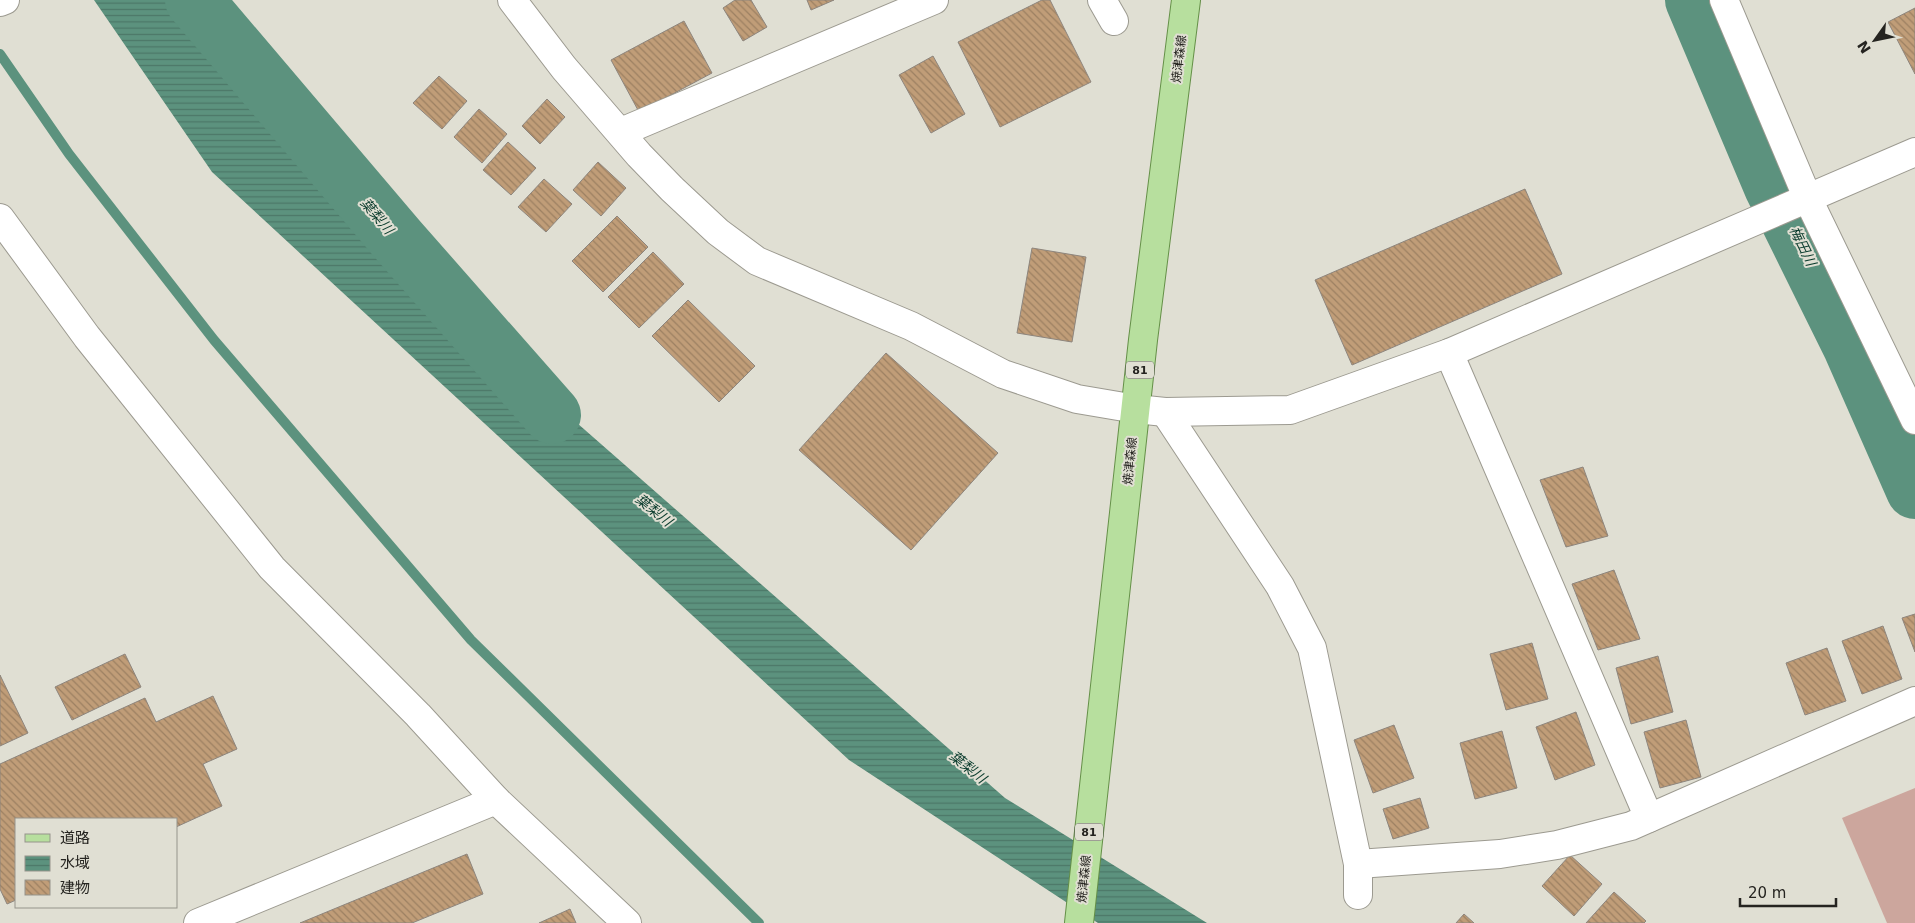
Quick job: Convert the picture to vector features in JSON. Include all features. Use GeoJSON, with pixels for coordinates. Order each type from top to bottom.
{"type":"FeatureCollection","features":[{"type":"Feature","properties":{"kind":"main road","name":"焼津森線"},"geometry":{"type":"LineString","coordinates":[[1079,923],[1136,409],[1186,0]]}},
{"type":"Feature","properties":{"kind":"street"},"geometry":{"type":"LineString","coordinates":[[0,2],[5,0]]}},
{"type":"Feature","properties":{"kind":"street"},"geometry":{"type":"LineString","coordinates":[[512,0],[564,68],[639,155],[718,232],[758,261],[911,326],[1003,374],[1076,399],[1136,409],[1165,412],[1290,410],[1448,353],[1915,152]]}},
{"type":"Feature","properties":{"kind":"street"},"geometry":{"type":"LineString","coordinates":[[621,132],[934,0]]}},
{"type":"Feature","properties":{"kind":"street"},"geometry":{"type":"LineString","coordinates":[[1724,0],[1808,199],[1915,420]]}},
{"type":"Feature","properties":{"kind":"street"},"geometry":{"type":"LineString","coordinates":[[0,218],[87,337],[272,568],[418,715],[496,800],[627,923]]}},
{"type":"Feature","properties":{"kind":"street"},"geometry":{"type":"LineString","coordinates":[[1448,353],[1649,818]]}},
{"type":"Feature","properties":{"kind":"street"},"geometry":{"type":"LineString","coordinates":[[1165,412],[1280,586],[1312,648],[1358,864],[1358,895]]}},
{"type":"Feature","properties":{"kind":"street"},"geometry":{"type":"LineString","coordinates":[[1358,864],[1500,854],[1557,845],[1631,826],[1915,701]]}},
{"type":"Feature","properties":{"kind":"street"},"geometry":{"type":"LineString","coordinates":[[198,923],[496,800]]}},
{"type":"Feature","properties":{"kind":"shaded area"},"geometry":{"type":"Polygon","coordinates":[[[1915,788],[1915,923],[1887,923],[1842,818],[1915,788]]]}},
{"type":"Feature","properties":{"kind":"water"},"geometry":{"type":"Polygon","coordinates":[[[94,0],[193,0],[351,225],[1005,798],[1207,923],[1098,923],[849,760],[212,172],[94,0]]]}},
{"type":"Feature","properties":{"kind":"building"},"geometry":{"type":"Polygon","coordinates":[[[735,0],[751,0],[767,27],[743,41],[723,8],[735,0]]]}},
{"type":"Feature","properties":{"kind":"building"},"geometry":{"type":"Polygon","coordinates":[[[807,0],[834,0],[811,10],[807,0]]]}},
{"type":"Feature","properties":{"kind":"building"},"geometry":{"type":"Polygon","coordinates":[[[1042,0],[1050,0],[1091,82],[1000,127],[958,42],[1042,0]]]}},
{"type":"Feature","properties":{"kind":"building"},"geometry":{"type":"Polygon","coordinates":[[[1915,8],[1915,74],[1888,22],[1915,8]]]}},
{"type":"Feature","properties":{"kind":"building"},"geometry":{"type":"Polygon","coordinates":[[[684,21],[712,73],[639,112],[611,60],[684,21]]]}},
{"type":"Feature","properties":{"kind":"building"},"geometry":{"type":"Polygon","coordinates":[[[933,56],[965,114],[931,133],[899,75],[933,56]]]}},
{"type":"Feature","properties":{"kind":"building"},"geometry":{"type":"Polygon","coordinates":[[[439,76],[467,101],[442,129],[413,103],[439,76]]]}},
{"type":"Feature","properties":{"kind":"building"},"geometry":{"type":"Polygon","coordinates":[[[547,99],[565,117],[540,144],[522,126],[547,99]]]}},
{"type":"Feature","properties":{"kind":"building"},"geometry":{"type":"Polygon","coordinates":[[[479,109],[507,134],[482,163],[454,137],[479,109]]]}},
{"type":"Feature","properties":{"kind":"building"},"geometry":{"type":"Polygon","coordinates":[[[508,142],[536,168],[511,195],[483,170],[508,142]]]}},
{"type":"Feature","properties":{"kind":"building"},"geometry":{"type":"Polygon","coordinates":[[[598,162],[626,188],[601,216],[573,190],[598,162]]]}},
{"type":"Feature","properties":{"kind":"building"},"geometry":{"type":"Polygon","coordinates":[[[544,179],[572,204],[546,232],[518,207],[544,179]]]}},
{"type":"Feature","properties":{"kind":"building"},"geometry":{"type":"Polygon","coordinates":[[[1525,189],[1562,274],[1352,365],[1315,280],[1525,189]]]}},
{"type":"Feature","properties":{"kind":"building"},"geometry":{"type":"Polygon","coordinates":[[[617,216],[648,247],[603,292],[572,261],[617,216]]]}},
{"type":"Feature","properties":{"kind":"building"},"geometry":{"type":"Polygon","coordinates":[[[1032,248],[1086,257],[1072,342],[1017,333],[1032,248]]]}},
{"type":"Feature","properties":{"kind":"building"},"geometry":{"type":"Polygon","coordinates":[[[653,252],[684,284],[639,328],[608,297],[653,252]]]}},
{"type":"Feature","properties":{"kind":"building"},"geometry":{"type":"Polygon","coordinates":[[[688,300],[755,366],[719,402],[652,336],[688,300]]]}},
{"type":"Feature","properties":{"kind":"building"},"geometry":{"type":"Polygon","coordinates":[[[886,353],[998,453],[911,550],[799,450],[886,353]]]}},
{"type":"Feature","properties":{"kind":"building"},"geometry":{"type":"Polygon","coordinates":[[[1583,467],[1608,536],[1566,547],[1540,480],[1583,467]]]}},
{"type":"Feature","properties":{"kind":"building"},"geometry":{"type":"Polygon","coordinates":[[[1614,570],[1640,639],[1598,650],[1572,584],[1614,570]]]}},
{"type":"Feature","properties":{"kind":"building"},"geometry":{"type":"Polygon","coordinates":[[[1915,614],[1915,652],[1902,618],[1915,614]]]}},
{"type":"Feature","properties":{"kind":"building"},"geometry":{"type":"Polygon","coordinates":[[[1883,626],[1902,679],[1862,694],[1842,641],[1883,626]]]}},
{"type":"Feature","properties":{"kind":"building"},"geometry":{"type":"Polygon","coordinates":[[[1532,643],[1548,699],[1506,710],[1490,654],[1532,643]]]}},
{"type":"Feature","properties":{"kind":"building"},"geometry":{"type":"Polygon","coordinates":[[[1827,648],[1846,701],[1805,715],[1786,663],[1827,648]]]}},
{"type":"Feature","properties":{"kind":"building"},"geometry":{"type":"Polygon","coordinates":[[[125,654],[141,687],[72,720],[55,687],[125,654]]]}},
{"type":"Feature","properties":{"kind":"building"},"geometry":{"type":"Polygon","coordinates":[[[1658,656],[1673,712],[1631,724],[1616,668],[1658,656]]]}},
{"type":"Feature","properties":{"kind":"building"},"geometry":{"type":"Polygon","coordinates":[[[0,675],[28,733],[0,746],[0,675]]]}},
{"type":"Feature","properties":{"kind":"building"},"geometry":{"type":"Polygon","coordinates":[[[213,696],[237,749],[203,764],[222,806],[178,826],[178,818],[15,818],[15,900],[7,904],[0,889],[0,764],[145,698],[156,722],[213,696]]]}},
{"type":"Feature","properties":{"kind":"building"},"geometry":{"type":"Polygon","coordinates":[[[1576,712],[1595,765],[1555,780],[1536,727],[1576,712]]]}},
{"type":"Feature","properties":{"kind":"building"},"geometry":{"type":"Polygon","coordinates":[[[1686,720],[1701,777],[1660,788],[1644,732],[1686,720]]]}},
{"type":"Feature","properties":{"kind":"building"},"geometry":{"type":"Polygon","coordinates":[[[1394,725],[1414,778],[1373,793],[1354,740],[1394,725]]]}},
{"type":"Feature","properties":{"kind":"building"},"geometry":{"type":"Polygon","coordinates":[[[1502,731],[1517,788],[1475,799],[1460,743],[1502,731]]]}},
{"type":"Feature","properties":{"kind":"building"},"geometry":{"type":"Polygon","coordinates":[[[1420,798],[1429,828],[1393,839],[1383,809],[1420,798]]]}},
{"type":"Feature","properties":{"kind":"building"},"geometry":{"type":"Polygon","coordinates":[[[467,854],[483,894],[412,923],[300,923],[467,854]]]}},
{"type":"Feature","properties":{"kind":"building"},"geometry":{"type":"Polygon","coordinates":[[[1570,855],[1602,884],[1574,916],[1542,886],[1570,855]]]}},
{"type":"Feature","properties":{"kind":"building"},"geometry":{"type":"Polygon","coordinates":[[[1614,892],[1646,921],[1644,923],[1586,923],[1614,892]]]}},
{"type":"Feature","properties":{"kind":"building"},"geometry":{"type":"Polygon","coordinates":[[[570,909],[576,923],[539,923],[570,909]]]}},
{"type":"Feature","properties":{"kind":"building"},"geometry":{"type":"Polygon","coordinates":[[[1464,914],[1474,923],[1456,923],[1464,914]]]}},
{"type":"Feature","properties":{"kind":"waterway","name":"葉梨川"},"geometry":{"type":"LineString","coordinates":[[194,0],[398,240],[552,415]]}},
{"type":"Feature","properties":{"kind":"waterway","name":"梅田川"},"geometry":{"type":"LineString","coordinates":[[1694,0],[1773,187],[1852,347],[1915,490]]}},
{"type":"Feature","properties":{"kind":"waterway"},"geometry":{"type":"LineString","coordinates":[[0,54],[69,154],[214,340],[471,640],[759,923]]}}]}
